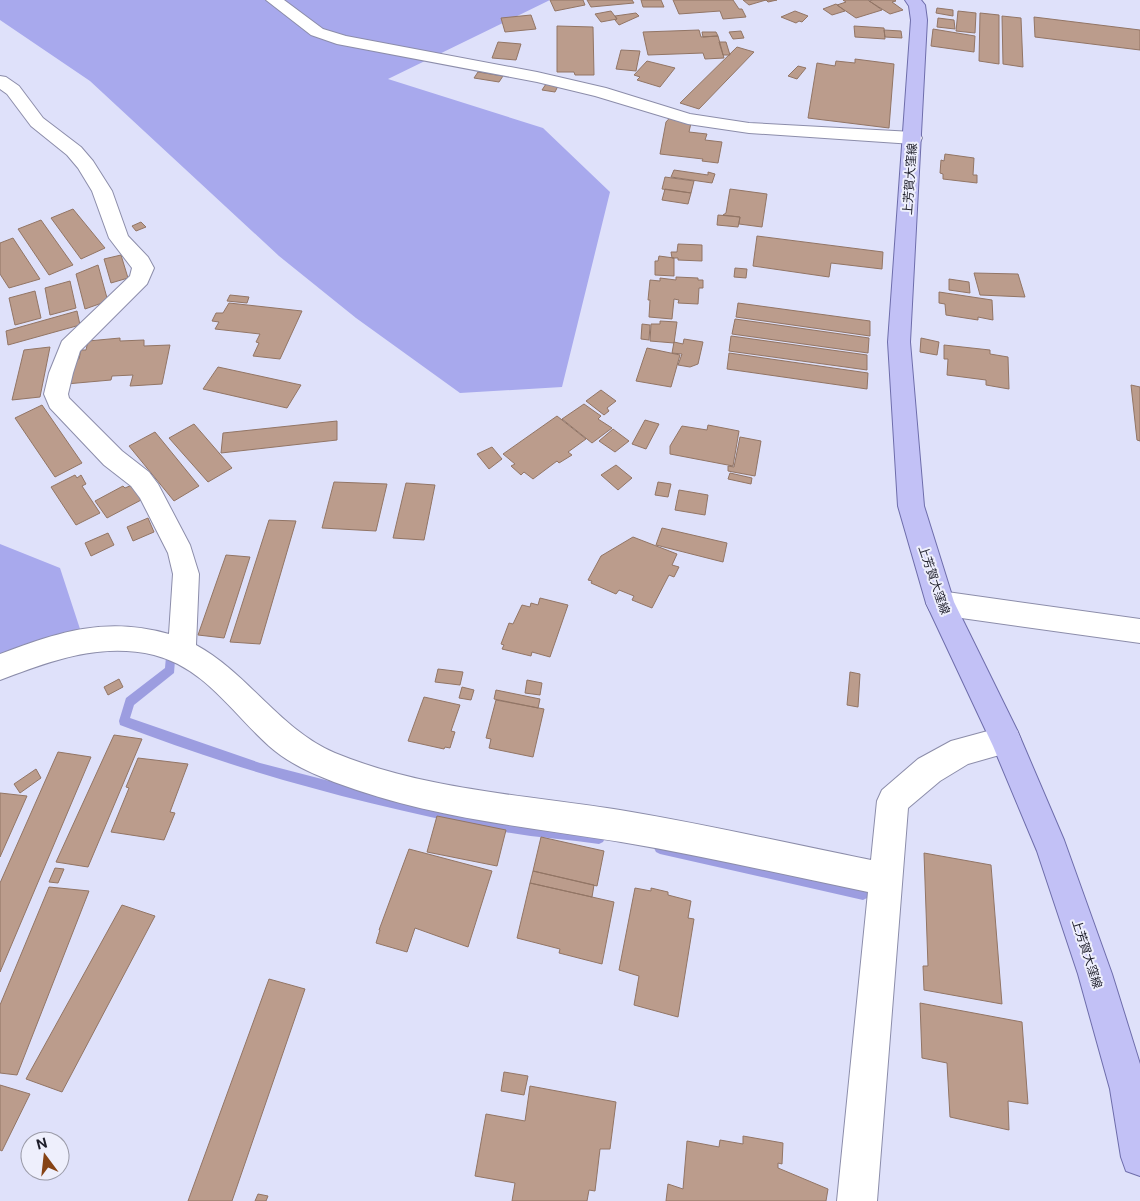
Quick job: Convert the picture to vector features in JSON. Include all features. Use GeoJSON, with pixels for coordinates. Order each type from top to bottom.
{"type":"FeatureCollection","features":[{"type":"Feature","properties":{"kind":"main road","name":"上芳賀大窪線"},"geometry":{"type":"LineString","coordinates":[[913,0],[919,20],[900,342],[911,506],[940,603],[1006,740],[1053,851],[1095,974],[1129,1089],[1140,1157]]}},
{"type":"Feature","properties":{"kind":"street"},"geometry":{"type":"LineString","coordinates":[[274,0],[316,32],[343,40],[537,77],[600,92],[688,119],[749,128],[912,138]]}},
{"type":"Feature","properties":{"kind":"street"},"geometry":{"type":"LineString","coordinates":[[0,81],[13,90],[37,122],[74,151],[86,165],[102,191],[113,224],[120,238],[141,262],[143,268],[139,279],[70,347],[60,373],[56,394],[58,402],[87,432],[113,458],[140,478],[149,491],[181,553],[186,574],[175,648]]}},
{"type":"Feature","properties":{"kind":"street"},"geometry":{"type":"LineString","coordinates":[[940,603],[1140,631]]}},
{"type":"Feature","properties":{"kind":"street"},"geometry":{"type":"LineString","coordinates":[[0,667],[60,645],[90,640],[124,640],[175,648],[212,668],[229,683],[274,732],[295,748],[324,764],[372,781],[449,800],[644,830],[885,879]]}},
{"type":"Feature","properties":{"kind":"street"},"geometry":{"type":"LineString","coordinates":[[857,1201],[893,800],[929,770],[962,751],[1006,740]]}},
{"type":"Feature","properties":{"kind":"shaded area"},"geometry":{"type":"Polygon","coordinates":[[[0,0],[550,0],[388,79],[543,128],[610,192],[562,387],[460,393],[356,318],[279,256],[90,81],[0,20],[0,0]]]}},
{"type":"Feature","properties":{"kind":"shaded area"},"geometry":{"type":"Polygon","coordinates":[[[0,544],[60,568],[81,632],[0,656],[0,544]]]}},
{"type":"Feature","properties":{"kind":"building"},"geometry":{"type":"Polygon","coordinates":[[[550,0],[583,0],[585,5],[555,11],[550,0]]]}},
{"type":"Feature","properties":{"kind":"building"},"geometry":{"type":"Polygon","coordinates":[[[587,0],[632,0],[634,3],[591,7],[587,0]]]}},
{"type":"Feature","properties":{"kind":"building"},"geometry":{"type":"Polygon","coordinates":[[[641,0],[661,0],[664,7],[643,7],[641,0]]]}},
{"type":"Feature","properties":{"kind":"building"},"geometry":{"type":"Polygon","coordinates":[[[673,0],[733,0],[739,9],[742,9],[746,17],[723,19],[720,11],[679,14],[673,0]]]}},
{"type":"Feature","properties":{"kind":"building"},"geometry":{"type":"Polygon","coordinates":[[[743,0],[766,0],[749,5],[743,0]]]}},
{"type":"Feature","properties":{"kind":"building"},"geometry":{"type":"Polygon","coordinates":[[[843,0],[868,0],[882,10],[856,18],[837,5],[846,2],[843,0]]]}},
{"type":"Feature","properties":{"kind":"building"},"geometry":{"type":"Polygon","coordinates":[[[895,0],[892,2],[903,10],[890,14],[869,1],[895,0]]]}},
{"type":"Feature","properties":{"kind":"building"},"geometry":{"type":"Polygon","coordinates":[[[836,4],[845,11],[832,15],[823,9],[836,4]]]}},
{"type":"Feature","properties":{"kind":"building"},"geometry":{"type":"Polygon","coordinates":[[[937,8],[953,10],[953,16],[936,13],[937,8]]]}},
{"type":"Feature","properties":{"kind":"building"},"geometry":{"type":"Polygon","coordinates":[[[611,11],[617,19],[601,22],[595,14],[611,11]]]}},
{"type":"Feature","properties":{"kind":"building"},"geometry":{"type":"Polygon","coordinates":[[[795,11],[808,16],[802,22],[796,23],[781,17],[795,11]]]}},
{"type":"Feature","properties":{"kind":"building"},"geometry":{"type":"Polygon","coordinates":[[[958,11],[976,13],[975,33],[956,31],[958,11]]]}},
{"type":"Feature","properties":{"kind":"building"},"geometry":{"type":"Polygon","coordinates":[[[636,13],[639,16],[619,25],[615,20],[617,19],[615,16],[636,13]]]}},
{"type":"Feature","properties":{"kind":"building"},"geometry":{"type":"Polygon","coordinates":[[[980,13],[999,15],[999,64],[979,61],[980,13]]]}},
{"type":"Feature","properties":{"kind":"building"},"geometry":{"type":"Polygon","coordinates":[[[531,15],[536,29],[505,32],[501,18],[531,15]]]}},
{"type":"Feature","properties":{"kind":"building"},"geometry":{"type":"Polygon","coordinates":[[[1002,16],[1021,18],[1023,67],[1003,64],[1002,16]]]}},
{"type":"Feature","properties":{"kind":"building"},"geometry":{"type":"Polygon","coordinates":[[[1034,17],[1140,30],[1140,50],[1035,37],[1034,17]]]}},
{"type":"Feature","properties":{"kind":"building"},"geometry":{"type":"Polygon","coordinates":[[[938,18],[954,20],[955,29],[937,27],[938,18]]]}},
{"type":"Feature","properties":{"kind":"building"},"geometry":{"type":"Polygon","coordinates":[[[557,26],[593,27],[594,75],[575,75],[574,72],[557,72],[557,26]]]}},
{"type":"Feature","properties":{"kind":"building"},"geometry":{"type":"Polygon","coordinates":[[[854,26],[884,28],[885,39],[855,37],[854,26]]]}},
{"type":"Feature","properties":{"kind":"building"},"geometry":{"type":"Polygon","coordinates":[[[933,29],[975,36],[974,52],[931,46],[933,29]]]}},
{"type":"Feature","properties":{"kind":"building"},"geometry":{"type":"Polygon","coordinates":[[[699,30],[701,37],[718,36],[724,58],[705,59],[703,53],[648,55],[643,32],[699,30]]]}},
{"type":"Feature","properties":{"kind":"building"},"geometry":{"type":"Polygon","coordinates":[[[884,30],[901,31],[902,38],[885,37],[884,30]]]}},
{"type":"Feature","properties":{"kind":"building"},"geometry":{"type":"Polygon","coordinates":[[[741,31],[744,38],[733,39],[729,32],[741,31]]]}},
{"type":"Feature","properties":{"kind":"building"},"geometry":{"type":"Polygon","coordinates":[[[702,32],[716,32],[718,36],[703,37],[702,32]]]}},
{"type":"Feature","properties":{"kind":"building"},"geometry":{"type":"Polygon","coordinates":[[[498,42],[521,44],[516,60],[492,58],[498,42]]]}},
{"type":"Feature","properties":{"kind":"building"},"geometry":{"type":"Polygon","coordinates":[[[719,42],[726,42],[730,55],[723,55],[719,42]]]}},
{"type":"Feature","properties":{"kind":"building"},"geometry":{"type":"Polygon","coordinates":[[[737,47],[754,52],[699,109],[680,103],[737,47]]]}},
{"type":"Feature","properties":{"kind":"building"},"geometry":{"type":"Polygon","coordinates":[[[621,50],[640,51],[636,71],[616,69],[621,50]]]}},
{"type":"Feature","properties":{"kind":"building"},"geometry":{"type":"Polygon","coordinates":[[[855,59],[894,64],[889,128],[808,118],[817,63],[835,66],[836,61],[855,63],[855,59]]]}},
{"type":"Feature","properties":{"kind":"building"},"geometry":{"type":"Polygon","coordinates":[[[647,61],[675,68],[660,87],[637,80],[640,77],[634,75],[647,61]]]}},
{"type":"Feature","properties":{"kind":"building"},"geometry":{"type":"Polygon","coordinates":[[[798,66],[806,68],[797,79],[788,76],[798,66]]]}},
{"type":"Feature","properties":{"kind":"building"},"geometry":{"type":"Polygon","coordinates":[[[478,72],[503,76],[499,82],[474,78],[478,72]]]}},
{"type":"Feature","properties":{"kind":"building"},"geometry":{"type":"Polygon","coordinates":[[[546,84],[558,86],[555,92],[542,90],[546,84]]]}},
{"type":"Feature","properties":{"kind":"building"},"geometry":{"type":"Polygon","coordinates":[[[675,112],[691,123],[689,132],[707,134],[705,140],[722,142],[718,163],[702,161],[703,159],[660,154],[666,122],[675,112]]]}},
{"type":"Feature","properties":{"kind":"building"},"geometry":{"type":"Polygon","coordinates":[[[945,154],[974,158],[973,175],[977,175],[977,183],[943,179],[943,174],[940,173],[941,160],[944,161],[945,154]]]}},
{"type":"Feature","properties":{"kind":"building"},"geometry":{"type":"Polygon","coordinates":[[[674,170],[708,175],[708,172],[715,174],[712,183],[671,177],[674,170]]]}},
{"type":"Feature","properties":{"kind":"building"},"geometry":{"type":"Polygon","coordinates":[[[665,177],[694,181],[691,193],[662,189],[665,177]]]}},
{"type":"Feature","properties":{"kind":"building"},"geometry":{"type":"Polygon","coordinates":[[[665,189],[691,193],[688,204],[662,200],[665,189]]]}},
{"type":"Feature","properties":{"kind":"building"},"geometry":{"type":"Polygon","coordinates":[[[730,189],[767,194],[762,227],[739,224],[740,217],[723,215],[726,213],[730,189]]]}},
{"type":"Feature","properties":{"kind":"building"},"geometry":{"type":"Polygon","coordinates":[[[73,209],[105,248],[81,259],[51,218],[73,209]]]}},
{"type":"Feature","properties":{"kind":"building"},"geometry":{"type":"Polygon","coordinates":[[[718,215],[740,217],[738,227],[717,225],[718,215]]]}},
{"type":"Feature","properties":{"kind":"building"},"geometry":{"type":"Polygon","coordinates":[[[41,220],[73,265],[49,275],[18,229],[41,220]]]}},
{"type":"Feature","properties":{"kind":"building"},"geometry":{"type":"Polygon","coordinates":[[[141,222],[146,227],[136,231],[132,226],[141,222]]]}},
{"type":"Feature","properties":{"kind":"building"},"geometry":{"type":"Polygon","coordinates":[[[757,236],[883,252],[882,269],[831,263],[829,277],[753,266],[757,236]]]}},
{"type":"Feature","properties":{"kind":"building"},"geometry":{"type":"Polygon","coordinates":[[[13,238],[40,279],[9,288],[0,274],[0,243],[13,238]]]}},
{"type":"Feature","properties":{"kind":"building"},"geometry":{"type":"Polygon","coordinates":[[[678,244],[702,245],[702,261],[672,258],[671,252],[677,252],[678,244]]]}},
{"type":"Feature","properties":{"kind":"building"},"geometry":{"type":"Polygon","coordinates":[[[121,255],[128,278],[111,283],[104,259],[121,255]]]}},
{"type":"Feature","properties":{"kind":"building"},"geometry":{"type":"Polygon","coordinates":[[[659,256],[674,258],[674,276],[655,275],[655,261],[658,261],[659,256]]]}},
{"type":"Feature","properties":{"kind":"building"},"geometry":{"type":"Polygon","coordinates":[[[98,265],[107,298],[102,303],[85,309],[76,274],[98,265]]]}},
{"type":"Feature","properties":{"kind":"building"},"geometry":{"type":"Polygon","coordinates":[[[735,268],[747,269],[746,278],[734,277],[735,268]]]}},
{"type":"Feature","properties":{"kind":"building"},"geometry":{"type":"Polygon","coordinates":[[[974,273],[1018,274],[1025,297],[980,295],[974,273]]]}},
{"type":"Feature","properties":{"kind":"building"},"geometry":{"type":"Polygon","coordinates":[[[676,277],[703,280],[703,288],[699,288],[698,304],[678,303],[679,300],[674,299],[672,319],[649,317],[650,280],[660,281],[660,278],[676,280],[676,277]]]}},
{"type":"Feature","properties":{"kind":"building"},"geometry":{"type":"Polygon","coordinates":[[[949,279],[969,282],[970,293],[949,290],[949,279]]]}},
{"type":"Feature","properties":{"kind":"building"},"geometry":{"type":"Polygon","coordinates":[[[70,281],[76,308],[50,315],[45,288],[70,281]]]}},
{"type":"Feature","properties":{"kind":"building"},"geometry":{"type":"Polygon","coordinates":[[[35,291],[41,318],[15,325],[9,298],[35,291]]]}},
{"type":"Feature","properties":{"kind":"building"},"geometry":{"type":"Polygon","coordinates":[[[939,292],[992,300],[993,320],[978,317],[978,320],[946,315],[945,304],[939,303],[939,292]]]}},
{"type":"Feature","properties":{"kind":"building"},"geometry":{"type":"Polygon","coordinates":[[[230,295],[249,297],[247,303],[227,301],[230,295]]]}},
{"type":"Feature","properties":{"kind":"building"},"geometry":{"type":"Polygon","coordinates":[[[229,303],[302,311],[280,359],[253,356],[259,343],[256,342],[260,334],[215,329],[219,322],[212,321],[216,313],[223,313],[229,303]]]}},
{"type":"Feature","properties":{"kind":"building"},"geometry":{"type":"Polygon","coordinates":[[[738,303],[870,321],[870,336],[736,317],[738,303]]]}},
{"type":"Feature","properties":{"kind":"building"},"geometry":{"type":"Polygon","coordinates":[[[77,311],[80,325],[8,345],[6,331],[77,311]]]}},
{"type":"Feature","properties":{"kind":"building"},"geometry":{"type":"Polygon","coordinates":[[[735,319],[869,338],[868,353],[732,334],[735,319]]]}},
{"type":"Feature","properties":{"kind":"building"},"geometry":{"type":"Polygon","coordinates":[[[660,321],[677,322],[674,343],[650,341],[651,324],[660,324],[660,321]]]}},
{"type":"Feature","properties":{"kind":"building"},"geometry":{"type":"Polygon","coordinates":[[[642,324],[650,325],[649,340],[641,339],[642,324]]]}},
{"type":"Feature","properties":{"kind":"building"},"geometry":{"type":"Polygon","coordinates":[[[731,336],[867,355],[867,370],[729,351],[731,336]]]}},
{"type":"Feature","properties":{"kind":"building"},"geometry":{"type":"Polygon","coordinates":[[[120,338],[120,341],[144,340],[144,346],[170,345],[162,384],[130,386],[133,375],[112,376],[111,380],[66,384],[73,359],[79,359],[81,350],[86,350],[88,341],[120,338]]]}},
{"type":"Feature","properties":{"kind":"building"},"geometry":{"type":"Polygon","coordinates":[[[921,338],[939,342],[937,355],[920,352],[921,338]]]}},
{"type":"Feature","properties":{"kind":"building"},"geometry":{"type":"Polygon","coordinates":[[[684,339],[703,342],[698,364],[690,367],[678,365],[682,354],[672,353],[674,342],[683,344],[684,339]]]}},
{"type":"Feature","properties":{"kind":"building"},"geometry":{"type":"Polygon","coordinates":[[[944,345],[990,350],[990,354],[1008,357],[1009,389],[986,385],[986,380],[947,375],[948,359],[944,359],[944,345]]]}},
{"type":"Feature","properties":{"kind":"building"},"geometry":{"type":"Polygon","coordinates":[[[50,347],[40,397],[12,400],[24,350],[50,347]]]}},
{"type":"Feature","properties":{"kind":"building"},"geometry":{"type":"Polygon","coordinates":[[[647,348],[680,355],[671,387],[636,381],[647,348]]]}},
{"type":"Feature","properties":{"kind":"building"},"geometry":{"type":"Polygon","coordinates":[[[729,353],[868,373],[867,389],[727,369],[729,353]]]}},
{"type":"Feature","properties":{"kind":"building"},"geometry":{"type":"Polygon","coordinates":[[[218,367],[301,385],[287,408],[203,389],[218,367]]]}},
{"type":"Feature","properties":{"kind":"building"},"geometry":{"type":"Polygon","coordinates":[[[1131,385],[1140,387],[1140,441],[1137,440],[1131,385]]]}},
{"type":"Feature","properties":{"kind":"building"},"geometry":{"type":"Polygon","coordinates":[[[601,390],[616,401],[607,408],[609,411],[604,415],[586,401],[601,390]]]}},
{"type":"Feature","properties":{"kind":"building"},"geometry":{"type":"Polygon","coordinates":[[[584,404],[601,416],[598,419],[612,428],[592,443],[562,419],[584,404]]]}},
{"type":"Feature","properties":{"kind":"building"},"geometry":{"type":"Polygon","coordinates":[[[42,405],[82,463],[55,477],[15,418],[42,405]]]}},
{"type":"Feature","properties":{"kind":"building"},"geometry":{"type":"Polygon","coordinates":[[[557,416],[586,439],[568,452],[572,455],[559,463],[557,461],[533,479],[524,472],[521,475],[511,466],[515,464],[503,454],[557,416]]]}},
{"type":"Feature","properties":{"kind":"building"},"geometry":{"type":"Polygon","coordinates":[[[645,420],[659,424],[646,449],[632,444],[645,420]]]}},
{"type":"Feature","properties":{"kind":"building"},"geometry":{"type":"Polygon","coordinates":[[[337,421],[337,440],[221,453],[223,433],[337,421]]]}},
{"type":"Feature","properties":{"kind":"building"},"geometry":{"type":"Polygon","coordinates":[[[194,424],[232,468],[208,482],[169,438],[194,424]]]}},
{"type":"Feature","properties":{"kind":"building"},"geometry":{"type":"Polygon","coordinates":[[[708,425],[739,431],[733,466],[670,454],[670,446],[682,426],[707,430],[708,425]]]}},
{"type":"Feature","properties":{"kind":"building"},"geometry":{"type":"Polygon","coordinates":[[[613,429],[629,441],[615,452],[599,441],[613,429]]]}},
{"type":"Feature","properties":{"kind":"building"},"geometry":{"type":"Polygon","coordinates":[[[155,432],[199,486],[174,501],[129,446],[155,432]]]}},
{"type":"Feature","properties":{"kind":"building"},"geometry":{"type":"Polygon","coordinates":[[[740,437],[761,441],[755,476],[728,471],[728,466],[734,467],[740,437]]]}},
{"type":"Feature","properties":{"kind":"building"},"geometry":{"type":"Polygon","coordinates":[[[492,447],[502,459],[489,469],[477,454],[492,447]]]}},
{"type":"Feature","properties":{"kind":"building"},"geometry":{"type":"Polygon","coordinates":[[[616,465],[632,478],[618,490],[601,475],[616,465]]]}},
{"type":"Feature","properties":{"kind":"building"},"geometry":{"type":"Polygon","coordinates":[[[730,473],[752,478],[751,484],[728,479],[730,473]]]}},
{"type":"Feature","properties":{"kind":"building"},"geometry":{"type":"Polygon","coordinates":[[[75,475],[77,478],[81,475],[86,484],[82,486],[100,513],[76,525],[51,487],[75,475]]]}},
{"type":"Feature","properties":{"kind":"building"},"geometry":{"type":"Polygon","coordinates":[[[334,482],[387,484],[376,531],[322,528],[334,482]]]}},
{"type":"Feature","properties":{"kind":"building"},"geometry":{"type":"Polygon","coordinates":[[[658,482],[671,484],[668,497],[655,495],[658,482]]]}},
{"type":"Feature","properties":{"kind":"building"},"geometry":{"type":"Polygon","coordinates":[[[406,483],[435,485],[424,540],[393,538],[406,483]]]}},
{"type":"Feature","properties":{"kind":"building"},"geometry":{"type":"Polygon","coordinates":[[[132,485],[143,499],[107,518],[95,501],[123,486],[125,488],[132,485]]]}},
{"type":"Feature","properties":{"kind":"building"},"geometry":{"type":"Polygon","coordinates":[[[679,490],[708,495],[705,515],[675,510],[679,490]]]}},
{"type":"Feature","properties":{"kind":"building"},"geometry":{"type":"Polygon","coordinates":[[[148,518],[154,532],[133,541],[127,527],[148,518]]]}},
{"type":"Feature","properties":{"kind":"building"},"geometry":{"type":"Polygon","coordinates":[[[269,520],[296,521],[260,644],[230,642],[269,520]]]}},
{"type":"Feature","properties":{"kind":"building"},"geometry":{"type":"Polygon","coordinates":[[[662,528],[727,543],[723,562],[656,545],[662,528]]]}},
{"type":"Feature","properties":{"kind":"building"},"geometry":{"type":"Polygon","coordinates":[[[108,533],[114,545],[91,556],[85,543],[108,533]]]}},
{"type":"Feature","properties":{"kind":"building"},"geometry":{"type":"Polygon","coordinates":[[[633,537],[677,554],[672,565],[679,567],[674,577],[669,575],[652,608],[632,600],[634,596],[619,590],[616,594],[588,580],[601,556],[633,537]]]}},
{"type":"Feature","properties":{"kind":"building"},"geometry":{"type":"Polygon","coordinates":[[[226,555],[250,557],[224,638],[198,635],[226,555]]]}},
{"type":"Feature","properties":{"kind":"building"},"geometry":{"type":"Polygon","coordinates":[[[540,598],[568,605],[550,657],[532,652],[531,656],[502,649],[504,645],[501,644],[509,623],[513,624],[522,605],[530,607],[531,603],[538,605],[540,598]]]}},
{"type":"Feature","properties":{"kind":"building"},"geometry":{"type":"Polygon","coordinates":[[[438,669],[463,672],[460,685],[435,682],[438,669]]]}},
{"type":"Feature","properties":{"kind":"building"},"geometry":{"type":"Polygon","coordinates":[[[850,672],[860,674],[858,707],[847,705],[850,672]]]}},
{"type":"Feature","properties":{"kind":"building"},"geometry":{"type":"Polygon","coordinates":[[[119,679],[123,687],[108,695],[104,687],[119,679]]]}},
{"type":"Feature","properties":{"kind":"building"},"geometry":{"type":"Polygon","coordinates":[[[527,680],[542,683],[540,695],[525,693],[527,680]]]}},
{"type":"Feature","properties":{"kind":"building"},"geometry":{"type":"Polygon","coordinates":[[[462,687],[474,690],[471,700],[459,698],[462,687]]]}},
{"type":"Feature","properties":{"kind":"building"},"geometry":{"type":"Polygon","coordinates":[[[496,690],[540,699],[538,708],[494,699],[496,690]]]}},
{"type":"Feature","properties":{"kind":"building"},"geometry":{"type":"Polygon","coordinates":[[[424,697],[460,705],[451,731],[455,732],[450,748],[445,747],[444,749],[408,741],[424,697]]]}},
{"type":"Feature","properties":{"kind":"building"},"geometry":{"type":"Polygon","coordinates":[[[496,700],[544,709],[533,757],[489,748],[491,739],[486,738],[496,700]]]}},
{"type":"Feature","properties":{"kind":"building"},"geometry":{"type":"Polygon","coordinates":[[[114,735],[142,739],[88,867],[56,862],[114,735]]]}},
{"type":"Feature","properties":{"kind":"building"},"geometry":{"type":"Polygon","coordinates":[[[58,752],[91,757],[0,972],[0,883],[58,752]]]}},
{"type":"Feature","properties":{"kind":"building"},"geometry":{"type":"Polygon","coordinates":[[[138,758],[188,764],[170,812],[175,813],[164,840],[111,832],[129,788],[126,787],[138,758]]]}},
{"type":"Feature","properties":{"kind":"building"},"geometry":{"type":"Polygon","coordinates":[[[36,769],[41,778],[20,793],[14,784],[36,769]]]}},
{"type":"Feature","properties":{"kind":"building"},"geometry":{"type":"Polygon","coordinates":[[[0,793],[27,796],[0,857],[0,793]]]}},
{"type":"Feature","properties":{"kind":"building"},"geometry":{"type":"Polygon","coordinates":[[[437,816],[506,830],[497,866],[427,852],[437,816]]]}},
{"type":"Feature","properties":{"kind":"building"},"geometry":{"type":"Polygon","coordinates":[[[541,837],[604,851],[597,886],[533,871],[541,837]]]}},
{"type":"Feature","properties":{"kind":"building"},"geometry":{"type":"Polygon","coordinates":[[[409,849],[492,871],[468,947],[415,928],[407,952],[376,943],[409,849]]]}},
{"type":"Feature","properties":{"kind":"building"},"geometry":{"type":"Polygon","coordinates":[[[924,853],[991,865],[1002,1004],[924,990],[923,966],[928,966],[924,853]]]}},
{"type":"Feature","properties":{"kind":"building"},"geometry":{"type":"Polygon","coordinates":[[[55,868],[64,869],[58,883],[49,882],[55,868]]]}},
{"type":"Feature","properties":{"kind":"building"},"geometry":{"type":"Polygon","coordinates":[[[533,871],[594,885],[592,897],[530,883],[533,871]]]}},
{"type":"Feature","properties":{"kind":"building"},"geometry":{"type":"Polygon","coordinates":[[[530,883],[614,902],[602,964],[559,953],[560,949],[517,938],[530,883]]]}},
{"type":"Feature","properties":{"kind":"building"},"geometry":{"type":"Polygon","coordinates":[[[49,887],[89,891],[17,1075],[0,1073],[0,1005],[49,887]]]}},
{"type":"Feature","properties":{"kind":"building"},"geometry":{"type":"Polygon","coordinates":[[[635,888],[651,891],[651,888],[691,901],[688,918],[694,919],[678,1017],[634,1005],[639,976],[619,970],[635,888]]]}},
{"type":"Feature","properties":{"kind":"building"},"geometry":{"type":"Polygon","coordinates":[[[122,905],[155,916],[62,1092],[26,1079],[122,905]]]}},
{"type":"Feature","properties":{"kind":"building"},"geometry":{"type":"Polygon","coordinates":[[[269,979],[305,989],[232,1201],[188,1201],[269,979]]]}},
{"type":"Feature","properties":{"kind":"building"},"geometry":{"type":"Polygon","coordinates":[[[920,1003],[1022,1022],[1028,1104],[1008,1101],[1009,1130],[950,1117],[947,1063],[922,1058],[920,1003]]]}},
{"type":"Feature","properties":{"kind":"building"},"geometry":{"type":"Polygon","coordinates":[[[504,1072],[528,1076],[524,1095],[501,1091],[504,1072]]]}},
{"type":"Feature","properties":{"kind":"building"},"geometry":{"type":"Polygon","coordinates":[[[0,1085],[30,1094],[2,1151],[0,1150],[0,1085]]]}},
{"type":"Feature","properties":{"kind":"building"},"geometry":{"type":"Polygon","coordinates":[[[530,1086],[616,1102],[610,1149],[600,1149],[595,1191],[589,1190],[587,1201],[512,1201],[515,1183],[475,1176],[486,1114],[525,1121],[530,1086]]]}},
{"type":"Feature","properties":{"kind":"building"},"geometry":{"type":"Polygon","coordinates":[[[743,1136],[783,1143],[782,1164],[778,1163],[778,1168],[828,1189],[826,1201],[666,1201],[668,1184],[683,1189],[687,1141],[719,1147],[720,1140],[743,1144],[743,1136]]]}},
{"type":"Feature","properties":{"kind":"building"},"geometry":{"type":"Polygon","coordinates":[[[258,1194],[268,1196],[266,1201],[255,1201],[258,1194]]]}},
{"type":"Feature","properties":{"kind":"waterway"},"geometry":{"type":"LineString","coordinates":[[171,648],[170,670],[130,702],[124,721],[260,768],[345,791],[491,824],[599,838]]}},
{"type":"Feature","properties":{"kind":"waterway"},"geometry":{"type":"LineString","coordinates":[[660,848],[863,894]]}}]}
